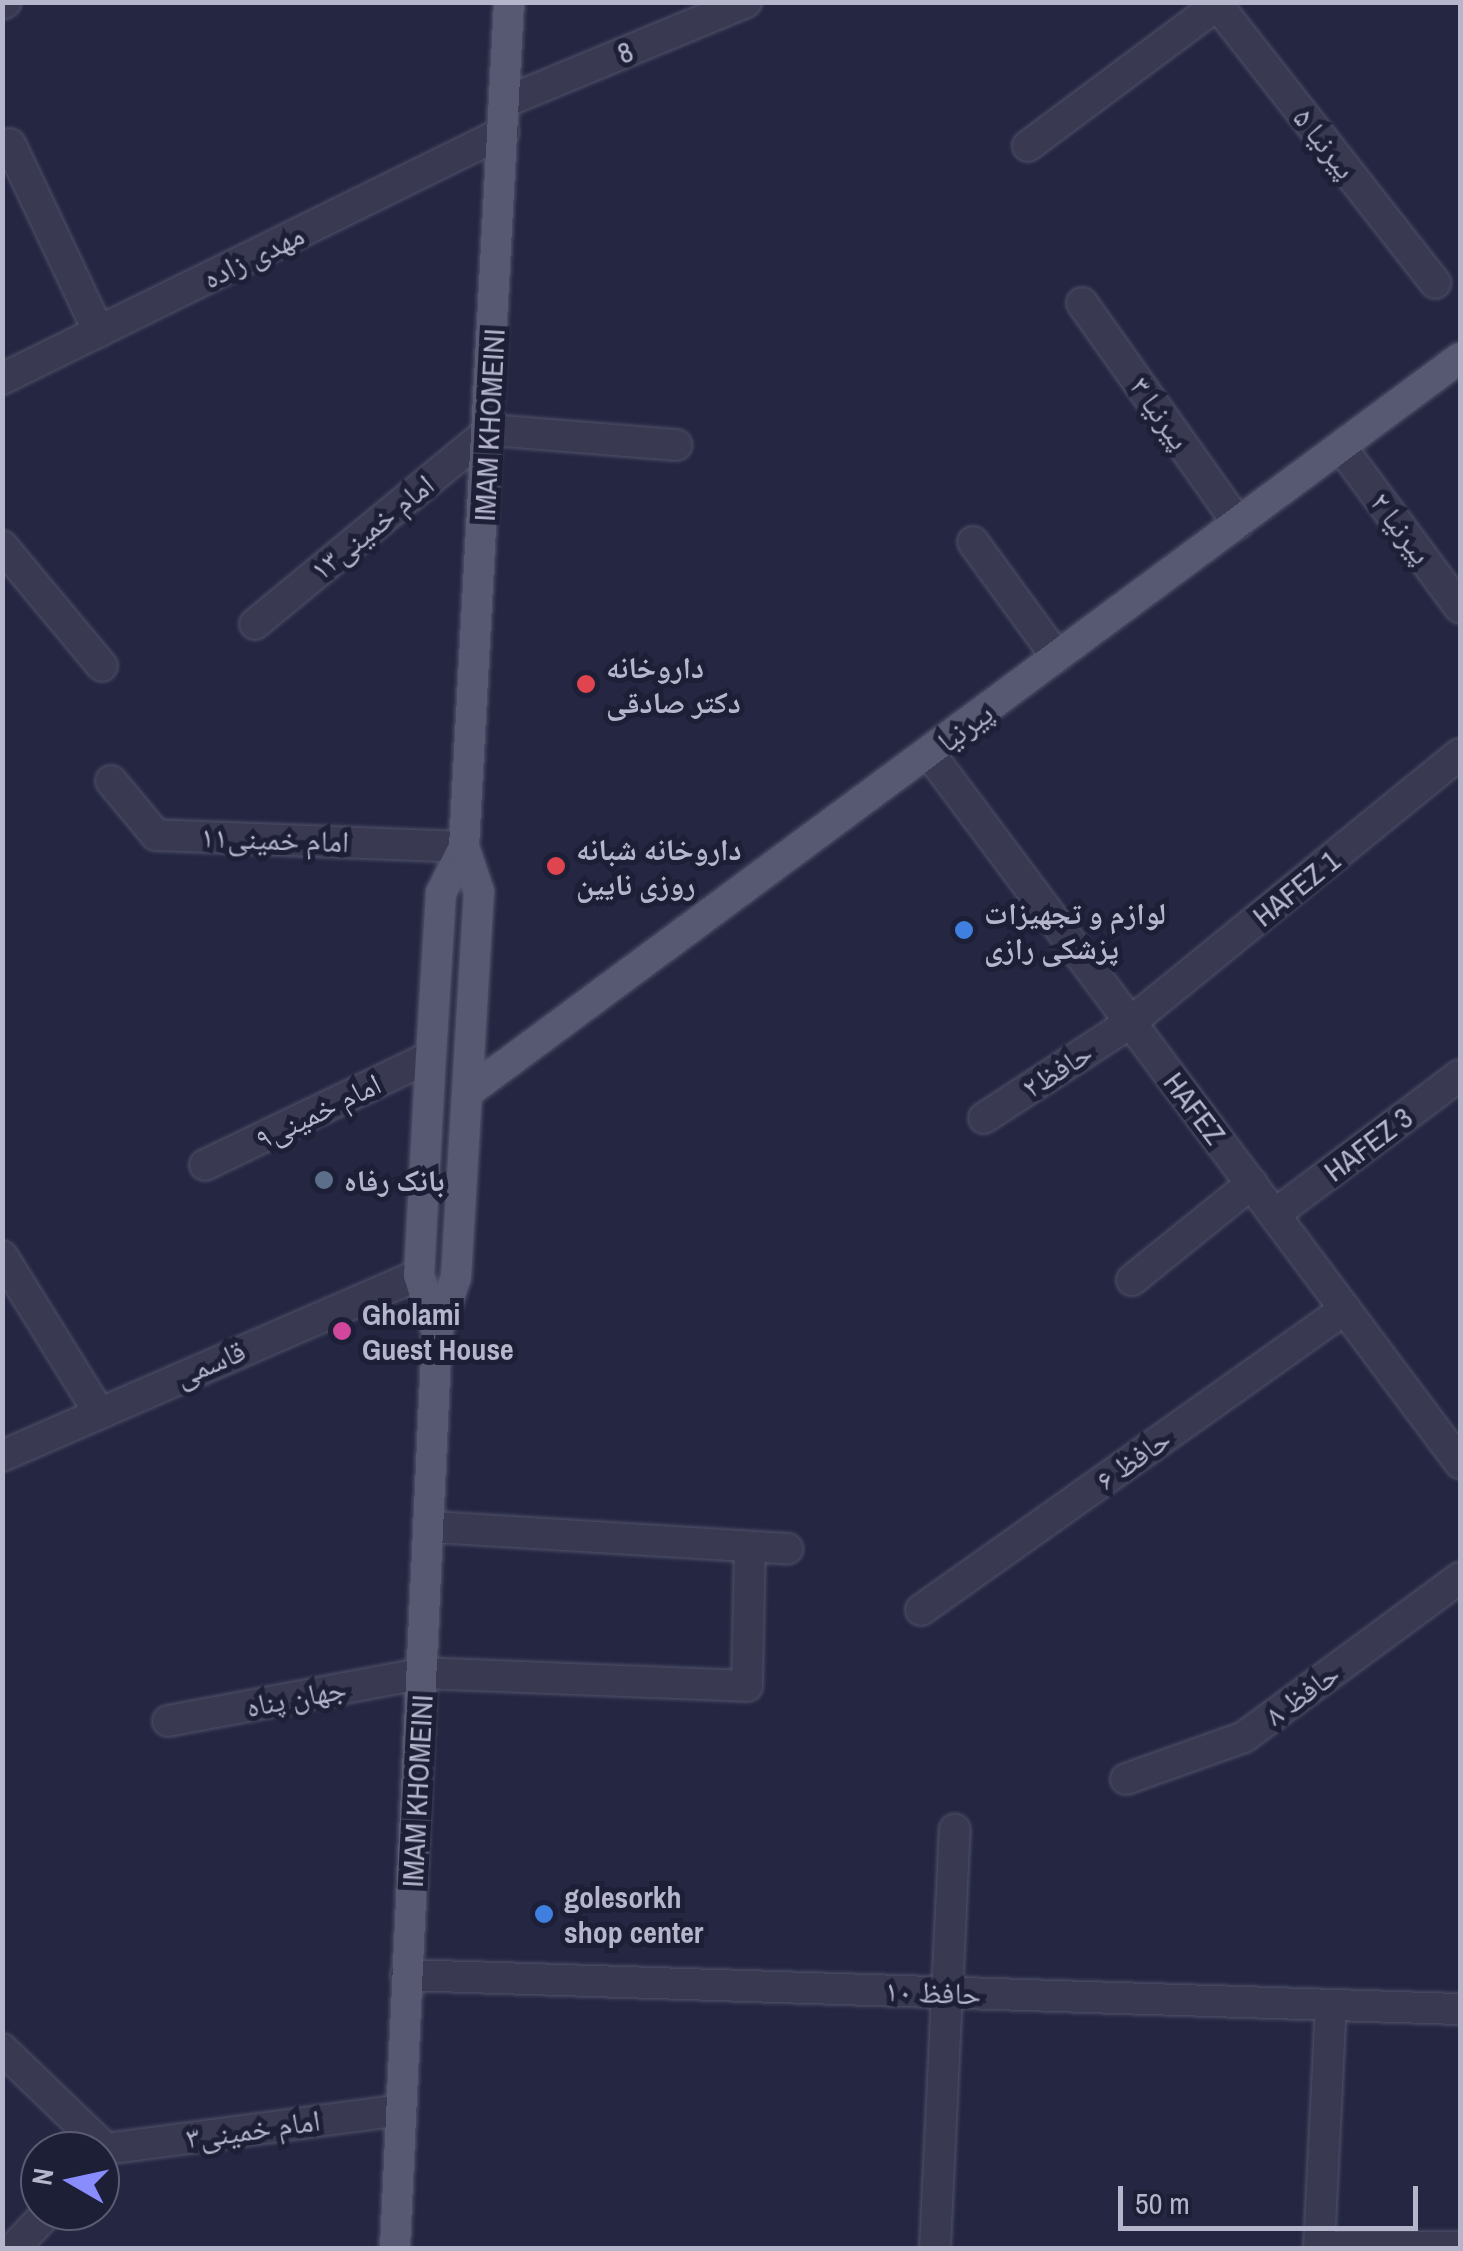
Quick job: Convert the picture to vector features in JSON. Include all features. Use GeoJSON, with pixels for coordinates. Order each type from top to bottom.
{"type":"FeatureCollection","features":[{"type":"Feature","properties":{"kind":"main road","name":"IMAM KHOMEINI"},"geometry":{"type":"LineString","coordinates":[[394,2248],[432,1526],[437,1333],[456,1277],[479,892],[464,846],[490,430],[509,2]]}},
{"type":"Feature","properties":{"kind":"main road","name":"پیرنیا"},"geometry":{"type":"LineString","coordinates":[[467,1092],[1460,358]]}},
{"type":"Feature","properties":{"kind":"main road","name":"IMAM KHOMEINI"},"geometry":{"type":"LineString","coordinates":[[437,1333],[419,1275],[431,1056],[441,893],[464,846]]}},
{"type":"Feature","properties":{"kind":"street","name":"8"},"geometry":{"type":"LineString","coordinates":[[504,117],[746,2]]}},
{"type":"Feature","properties":{"kind":"street"},"geometry":{"type":"LineString","coordinates":[[1028,146],[1216,4]]}},
{"type":"Feature","properties":{"kind":"street","name":"پیرنیا ۵"},"geometry":{"type":"LineString","coordinates":[[1216,4],[1435,284]]}},
{"type":"Feature","properties":{"kind":"street","name":"مهدی زاده"},"geometry":{"type":"LineString","coordinates":[[2,379],[99,332],[504,117]]}},
{"type":"Feature","properties":{"kind":"street"},"geometry":{"type":"LineString","coordinates":[[10,144],[99,332]]}},
{"type":"Feature","properties":{"kind":"street","name":"پیرنیا ۳"},"geometry":{"type":"LineString","coordinates":[[1082,303],[1238,524]]}},
{"type":"Feature","properties":{"kind":"street"},"geometry":{"type":"LineString","coordinates":[[490,430],[676,444]]}},
{"type":"Feature","properties":{"kind":"street","name":"امام خمینی۱۳"},"geometry":{"type":"LineString","coordinates":[[255,624],[490,430]]}},
{"type":"Feature","properties":{"kind":"street","name":"پیرنیا ۲"},"geometry":{"type":"LineString","coordinates":[[1341,447],[1460,608]]}},
{"type":"Feature","properties":{"kind":"street"},"geometry":{"type":"LineString","coordinates":[[974,542],[1057,658]]}},
{"type":"Feature","properties":{"kind":"street"},"geometry":{"type":"LineString","coordinates":[[2,546],[102,666]]}},
{"type":"Feature","properties":{"kind":"street","name":"HAFEZ"},"geometry":{"type":"LineString","coordinates":[[929,753],[1460,1463]]}},
{"type":"Feature","properties":{"kind":"street","name":"HAFEZ 1"},"geometry":{"type":"LineString","coordinates":[[1131,1022],[1460,754]]}},
{"type":"Feature","properties":{"kind":"street","name":"امام خمینی۱۱"},"geometry":{"type":"LineString","coordinates":[[111,781],[156,835],[464,846]]}},
{"type":"Feature","properties":{"kind":"street","name":"حافظ۲"},"geometry":{"type":"LineString","coordinates":[[984,1118],[1131,1022]]}},
{"type":"Feature","properties":{"kind":"street","name":"امام خمینی۹"},"geometry":{"type":"LineString","coordinates":[[205,1165],[431,1056]]}},
{"type":"Feature","properties":{"kind":"street","name":"HAFEZ 3"},"geometry":{"type":"LineString","coordinates":[[1275,1214],[1460,1074]]}},
{"type":"Feature","properties":{"kind":"street"},"geometry":{"type":"LineString","coordinates":[[1132,1280],[1252,1184]]}},
{"type":"Feature","properties":{"kind":"street"},"geometry":{"type":"LineString","coordinates":[[2,1256],[98,1411]]}},
{"type":"Feature","properties":{"kind":"street","name":"قاسمی"},"geometry":{"type":"LineString","coordinates":[[2,1456],[98,1411],[419,1275]]}},
{"type":"Feature","properties":{"kind":"street","name":"حافظ ۶"},"geometry":{"type":"LineString","coordinates":[[921,1610],[1345,1309]]}},
{"type":"Feature","properties":{"kind":"street"},"geometry":{"type":"LineString","coordinates":[[432,1526],[787,1549]]}},
{"type":"Feature","properties":{"kind":"street","name":"جهان پناه"},"geometry":{"type":"LineString","coordinates":[[168,1721],[424,1673],[747,1686],[750,1547]]}},
{"type":"Feature","properties":{"kind":"street","name":"حافظ ۸"},"geometry":{"type":"LineString","coordinates":[[1126,1779],[1244,1737],[1460,1578]]}},
{"type":"Feature","properties":{"kind":"street"},"geometry":{"type":"LineString","coordinates":[[936,2248],[955,1829]]}},
{"type":"Feature","properties":{"kind":"street","name":"حافظ ۱۰"},"geometry":{"type":"LineString","coordinates":[[406,1975],[1460,2009]]}},
{"type":"Feature","properties":{"kind":"street"},"geometry":{"type":"LineString","coordinates":[[1331,2006],[1319,2248],[1460,2246]]}},
{"type":"Feature","properties":{"kind":"street"},"geometry":{"type":"LineString","coordinates":[[2,2049],[82,2131]]}},
{"type":"Feature","properties":{"kind":"street","name":"امام خمینی۳"},"geometry":{"type":"LineString","coordinates":[[120,2150],[400,2110]]}},
{"type":"Feature","properties":{"kind":"place","name":"داروخانه دکتر صادقی"},"geometry":{"type":"Point","coordinates":[586,684]}},
{"type":"Feature","properties":{"kind":"place","name":"داروخانه شبانه روزی نایین"},"geometry":{"type":"Point","coordinates":[556,866]}},
{"type":"Feature","properties":{"kind":"place","name":"لوازم و تجهیزات پزشکی رازی"},"geometry":{"type":"Point","coordinates":[964,930]}},
{"type":"Feature","properties":{"kind":"place","name":"بانک رفاه"},"geometry":{"type":"Point","coordinates":[324,1180]}},
{"type":"Feature","properties":{"kind":"place","name":"Gholami Guest House"},"geometry":{"type":"Point","coordinates":[342,1331]}},
{"type":"Feature","properties":{"kind":"place","name":"golesorkh shop center"},"geometry":{"type":"Point","coordinates":[544,1914]}}]}
